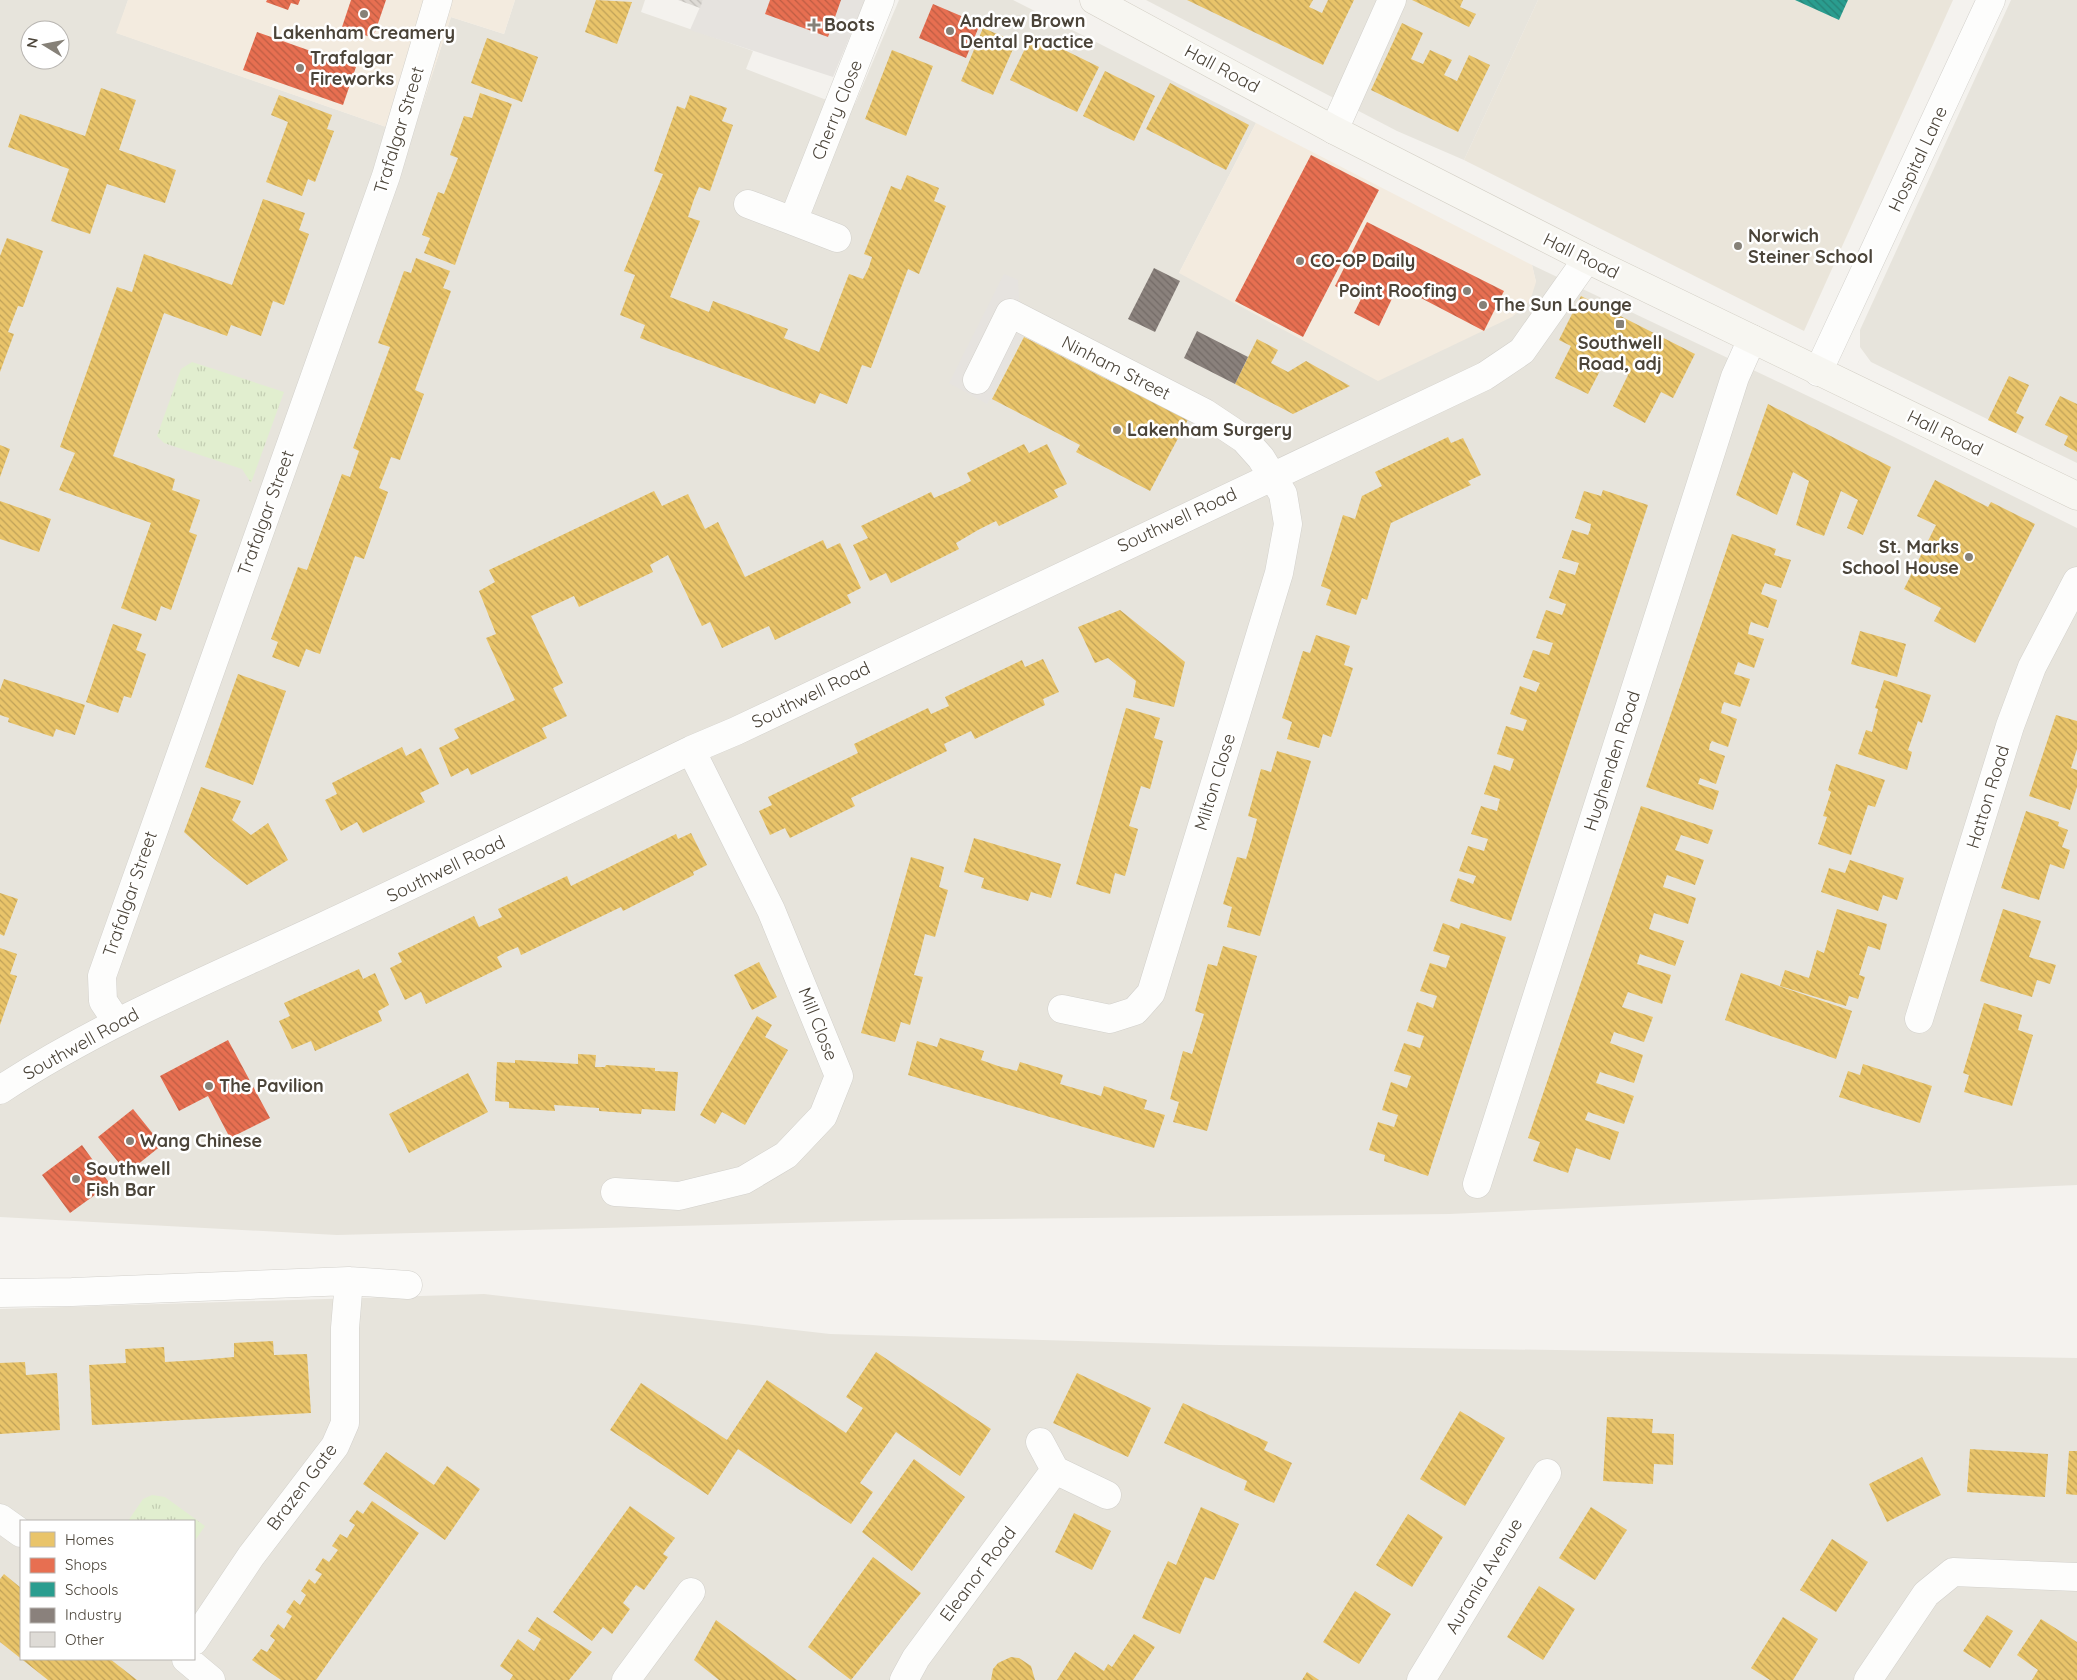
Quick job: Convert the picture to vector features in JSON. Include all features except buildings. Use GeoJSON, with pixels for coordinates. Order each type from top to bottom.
{"type":"FeatureCollection","features":[{"type":"Feature","properties":{"kind":"street","name":"Trafalgar Street"},"geometry":{"type":"LineString","coordinates":[[117,1022],[103,1001],[102,976],[386,176],[438,0]]}},
{"type":"Feature","properties":{"kind":"street","name":"Cherry Close"},"geometry":{"type":"LineString","coordinates":[[793,221],[880,0]]}},
{"type":"Feature","properties":{"kind":"street"},"geometry":{"type":"LineString","coordinates":[[1334,130],[1392,0]]}},
{"type":"Feature","properties":{"kind":"street","name":"Hospital Lane"},"geometry":{"type":"LineString","coordinates":[[1818,372],[1991,0]]}},
{"type":"Feature","properties":{"kind":"street","name":"Hall Road"},"geometry":{"type":"LineString","coordinates":[[1106,3],[1334,130],[1588,259],[2077,496]]}},
{"type":"Feature","properties":{"kind":"street"},"geometry":{"type":"LineString","coordinates":[[748,204],[838,238]]}},
{"type":"Feature","properties":{"kind":"street","name":"Southwell Road"},"geometry":{"type":"LineString","coordinates":[[0,1090],[43,1061],[117,1022],[403,890],[691,750],[736,731],[1484,376],[1522,351],[1588,259]]}},
{"type":"Feature","properties":{"kind":"street","name":"Ninham Street"},"geometry":{"type":"LineString","coordinates":[[977,380],[1010,313],[1205,413],[1244,439],[1261,458],[1272,476]]}},
{"type":"Feature","properties":{"kind":"street","name":"Hughenden Road"},"geometry":{"type":"LineString","coordinates":[[1477,1184],[1735,377],[1752,340]]}},
{"type":"Feature","properties":{"kind":"street","name":"Milton Close"},"geometry":{"type":"LineString","coordinates":[[1062,1009],[1110,1019],[1135,1011],[1151,993],[1283,555],[1288,524],[1283,494],[1272,476]]}},
{"type":"Feature","properties":{"kind":"street","name":"Hatton Road"},"geometry":{"type":"LineString","coordinates":[[1919,1019],[2010,726],[2032,667],[2077,581]]}},
{"type":"Feature","properties":{"kind":"street","name":"Mill Close"},"geometry":{"type":"LineString","coordinates":[[615,1192],[679,1196],[744,1180],[786,1155],[824,1116],[839,1076],[771,910],[691,750]]}},
{"type":"Feature","properties":{"kind":"street"},"geometry":{"type":"LineString","coordinates":[[0,1293],[349,1281],[408,1285]]}},
{"type":"Feature","properties":{"kind":"street","name":"Brazen Gate"},"geometry":{"type":"LineString","coordinates":[[195,1640],[251,1556],[335,1446],[345,1423],[345,1328],[349,1281]]}},
{"type":"Feature","properties":{"kind":"street"},"geometry":{"type":"LineString","coordinates":[[1040,1442],[1055,1470],[1108,1495]]}},
{"type":"Feature","properties":{"kind":"street","name":"Eleanor Road"},"geometry":{"type":"LineString","coordinates":[[904,1680],[916,1658],[1055,1470]]}},
{"type":"Feature","properties":{"kind":"street","name":"Aurania Avenue"},"geometry":{"type":"LineString","coordinates":[[1421,1680],[1547,1473]]}},
{"type":"Feature","properties":{"kind":"street"},"geometry":{"type":"LineString","coordinates":[[0,1518],[20,1532]]}},
{"type":"Feature","properties":{"kind":"street"},"geometry":{"type":"LineString","coordinates":[[1868,1680],[1926,1594],[1953,1572],[2077,1577]]}},
{"type":"Feature","properties":{"kind":"street"},"geometry":{"type":"LineString","coordinates":[[626,1680],[691,1592]]}},
{"type":"Feature","properties":{"kind":"street"},"geometry":{"type":"LineString","coordinates":[[187,1660],[211,1680]]}},
{"type":"Feature","properties":{"kind":"shaded area"},"geometry":{"type":"Polygon","coordinates":[[[0,0],[128,0],[117,33],[412,136],[451,17],[504,34],[515,0],[645,0],[641,12],[753,51],[746,69],[824,99],[855,104],[899,0],[1013,0],[1256,123],[1179,273],[1536,282],[1532,265],[1892,436],[2077,528],[2077,1185],[1450,1214],[902,1220],[337,1235],[0,1217],[0,0]]]}},
{"type":"Feature","properties":{"kind":"shaded area"},"geometry":{"type":"Polygon","coordinates":[[[128,0],[515,0],[504,34],[451,17],[412,136],[116,33],[128,0]]]}},
{"type":"Feature","properties":{"kind":"shaded area"},"geometry":{"type":"Polygon","coordinates":[[[703,0],[770,0],[765,14],[841,0],[865,0],[833,77],[690,30],[703,0]]]}},
{"type":"Feature","properties":{"kind":"shaded area"},"geometry":{"type":"Polygon","coordinates":[[[1146,0],[1538,0],[1464,160],[1397,131],[1146,0]]]}},
{"type":"Feature","properties":{"kind":"shaded area","name":"Norwich Steiner School"},"geometry":{"type":"Polygon","coordinates":[[[1538,0],[1953,0],[1804,331],[1464,160],[1538,0]]]}},
{"type":"Feature","properties":{"kind":"shaded area"},"geometry":{"type":"Polygon","coordinates":[[[2011,0],[2077,0],[2077,463],[1871,362],[1860,347],[1860,330],[2011,0]]]}},
{"type":"Feature","properties":{"kind":"shaded area"},"geometry":{"type":"Polygon","coordinates":[[[1256,123],[1532,265],[1536,282],[1530,301],[1512,317],[1378,381],[1179,273],[1256,123]]]}},
{"type":"Feature","properties":{"kind":"shaded area"},"geometry":{"type":"Polygon","coordinates":[[[1004,274],[1018,280],[1020,312],[1031,317],[987,404],[949,383],[1004,274]]]}},
{"type":"Feature","properties":{"kind":"shaded area"},"geometry":{"type":"Polygon","coordinates":[[[484,1294],[830,1334],[1219,1345],[2077,1358],[2077,1680],[0,1680],[0,1309],[484,1294]]]}},
{"type":"Feature","properties":{"kind":"green space"},"geometry":{"type":"Polygon","coordinates":[[[192,362],[284,392],[251,483],[242,469],[164,443],[157,436],[181,369],[192,362]]]}},
{"type":"Feature","properties":{"kind":"green space"},"geometry":{"type":"Polygon","coordinates":[[[152,1495],[165,1497],[205,1526],[195,1541],[195,1520],[129,1520],[143,1499],[152,1495]]]}},
{"type":"Feature","properties":{"kind":"place","name":"Lakenham Creamery"},"geometry":{"type":"Point","coordinates":[364,14]}},
{"type":"Feature","properties":{"kind":"place","name":"Boots"},"geometry":{"type":"Point","coordinates":[814,25]}},
{"type":"Feature","properties":{"kind":"place","name":"Andrew Brown Dental Practice"},"geometry":{"type":"Point","coordinates":[950,31]}},
{"type":"Feature","properties":{"kind":"place","name":"Trafalgar Fireworks"},"geometry":{"type":"Point","coordinates":[300,68]}},
{"type":"Feature","properties":{"kind":"place","name":"Norwich Steiner School"},"geometry":{"type":"Point","coordinates":[1738,246]}},
{"type":"Feature","properties":{"kind":"place","name":"CO-OP Daily"},"geometry":{"type":"Point","coordinates":[1300,261]}},
{"type":"Feature","properties":{"kind":"place","name":"Point Roofing"},"geometry":{"type":"Point","coordinates":[1467,291]}},
{"type":"Feature","properties":{"kind":"place","name":"The Sun Lounge"},"geometry":{"type":"Point","coordinates":[1483,305]}},
{"type":"Feature","properties":{"kind":"place","name":"Southwell Road, adj"},"geometry":{"type":"Point","coordinates":[1620,324]}},
{"type":"Feature","properties":{"kind":"place","name":"Lakenham Surgery"},"geometry":{"type":"Point","coordinates":[1117,430]}},
{"type":"Feature","properties":{"kind":"place","name":"St. Marks School House"},"geometry":{"type":"Point","coordinates":[1969,557]}},
{"type":"Feature","properties":{"kind":"place","name":"The Pavilion"},"geometry":{"type":"Point","coordinates":[209,1086]}},
{"type":"Feature","properties":{"kind":"place","name":"Wang Chinese"},"geometry":{"type":"Point","coordinates":[130,1141]}},
{"type":"Feature","properties":{"kind":"place","name":"Southwell Fish Bar"},"geometry":{"type":"Point","coordinates":[76,1179]}}]}
